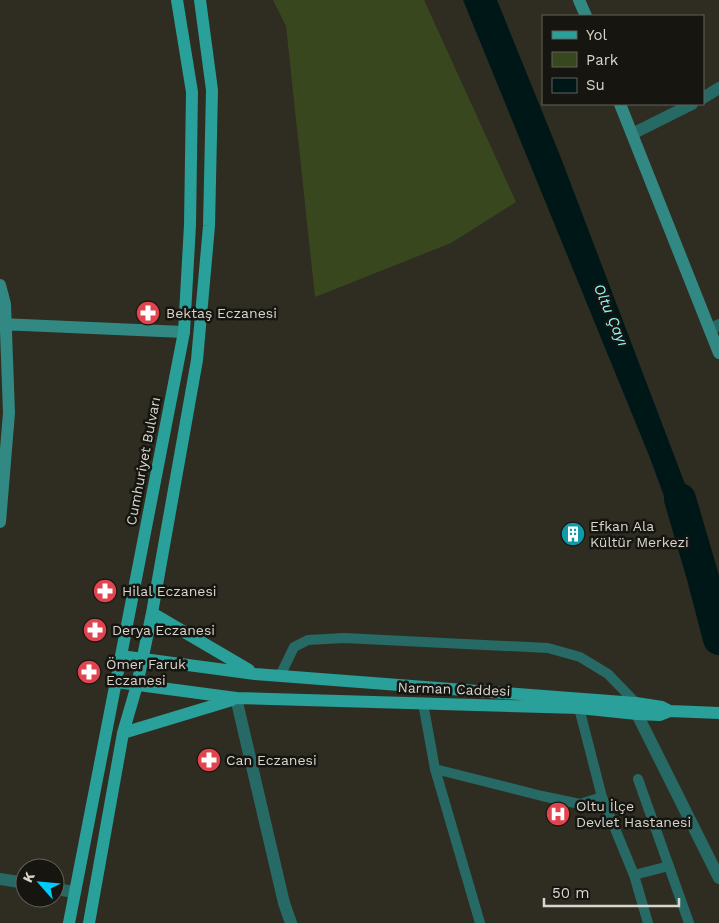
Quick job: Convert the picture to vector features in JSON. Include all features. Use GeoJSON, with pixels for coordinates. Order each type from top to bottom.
{"type":"FeatureCollection","features":[{"type":"Feature","properties":{"kind":"main road","name":"Cumhuriyet Bulvarı"},"geometry":{"type":"LineString","coordinates":[[69,923],[184,332],[190,225],[192,92],[177,0]]}},
{"type":"Feature","properties":{"kind":"main road"},"geometry":{"type":"LineString","coordinates":[[89,923],[123,733],[137,685],[152,613],[197,360],[209,226],[212,90],[200,0]]}},
{"type":"Feature","properties":{"kind":"main road","name":"Narman Caddesi"},"geometry":{"type":"LineString","coordinates":[[152,613],[255,674]]}},
{"type":"Feature","properties":{"kind":"main road","name":"Narman Caddesi"},"geometry":{"type":"LineString","coordinates":[[121,656],[255,674],[637,709],[660,715],[670,711],[719,713]]}},
{"type":"Feature","properties":{"kind":"main road","name":"Narman Caddesi"},"geometry":{"type":"LineString","coordinates":[[116,682],[236,698],[637,709]]}},
{"type":"Feature","properties":{"kind":"main road","name":"Narman Caddesi"},"geometry":{"type":"LineString","coordinates":[[123,733],[236,698]]}},
{"type":"Feature","properties":{"kind":"street"},"geometry":{"type":"LineString","coordinates":[[579,0],[586,15]]}},
{"type":"Feature","properties":{"kind":"street"},"geometry":{"type":"LineString","coordinates":[[704,97],[719,88]]}},
{"type":"Feature","properties":{"kind":"street"},"geometry":{"type":"LineString","coordinates":[[620,105],[715,328],[719,352]]}},
{"type":"Feature","properties":{"kind":"street"},"geometry":{"type":"LineString","coordinates":[[632,134],[690,105]]}},
{"type":"Feature","properties":{"kind":"street"},"geometry":{"type":"LineString","coordinates":[[0,285],[5,304],[3,324],[9,413],[0,522]]}},
{"type":"Feature","properties":{"kind":"street"},"geometry":{"type":"LineString","coordinates":[[3,324],[184,332]]}},
{"type":"Feature","properties":{"kind":"street"},"geometry":{"type":"LineString","coordinates":[[236,698],[284,903],[291,923]]}},
{"type":"Feature","properties":{"kind":"street"},"geometry":{"type":"LineString","coordinates":[[637,709],[719,878]]}},
{"type":"Feature","properties":{"kind":"street"},"geometry":{"type":"LineString","coordinates":[[0,879],[15,881]]}},
{"type":"Feature","properties":{"kind":"street"},"geometry":{"type":"LineString","coordinates":[[65,890],[75,892]]}},
{"type":"Feature","properties":{"kind":"lane"},"geometry":{"type":"LineString","coordinates":[[280,676],[294,647],[308,640],[344,638],[548,648],[580,656],[608,674],[637,709]]}},
{"type":"Feature","properties":{"kind":"lane"},"geometry":{"type":"LineString","coordinates":[[423,703],[435,769],[480,923]]}},
{"type":"Feature","properties":{"kind":"lane"},"geometry":{"type":"LineString","coordinates":[[578,708],[602,797],[634,875],[648,923]]}},
{"type":"Feature","properties":{"kind":"lane"},"geometry":{"type":"LineString","coordinates":[[435,769],[580,804],[602,797]]}},
{"type":"Feature","properties":{"kind":"lane"},"geometry":{"type":"LineString","coordinates":[[638,779],[689,923]]}},
{"type":"Feature","properties":{"kind":"lane"},"geometry":{"type":"LineString","coordinates":[[634,875],[670,866]]}},
{"type":"Feature","properties":{"kind":"green space"},"geometry":{"type":"Polygon","coordinates":[[[273,0],[424,0],[516,202],[451,243],[315,297],[286,26],[273,0]]]}},
{"type":"Feature","properties":{"kind":"water"},"geometry":{"type":"Polygon","coordinates":[[[463,0],[497,0],[561,158],[704,534],[683,548],[650,458],[463,0]]]}},
{"type":"Feature","properties":{"kind":"waterway","name":"Oltu Çayı"},"geometry":{"type":"LineString","coordinates":[[680,499],[719,639]]}},
{"type":"Feature","properties":{"kind":"place","name":"Bektaş Eczanesi"},"geometry":{"type":"Point","coordinates":[148,313]}},
{"type":"Feature","properties":{"kind":"place","name":"Efkan Ala Kültür Merkezi"},"geometry":{"type":"Point","coordinates":[573,534]}},
{"type":"Feature","properties":{"kind":"place","name":"Hilal Eczanesi"},"geometry":{"type":"Point","coordinates":[105,591]}},
{"type":"Feature","properties":{"kind":"place","name":"Derya Eczanesi"},"geometry":{"type":"Point","coordinates":[95,630]}},
{"type":"Feature","properties":{"kind":"place","name":"Ömer Faruk Eczanesi"},"geometry":{"type":"Point","coordinates":[89,672]}},
{"type":"Feature","properties":{"kind":"place","name":"Can Eczanesi"},"geometry":{"type":"Point","coordinates":[209,760]}},
{"type":"Feature","properties":{"kind":"place","name":"Oltu İlçe Devlet Hastanesi"},"geometry":{"type":"Point","coordinates":[558,814]}}]}
